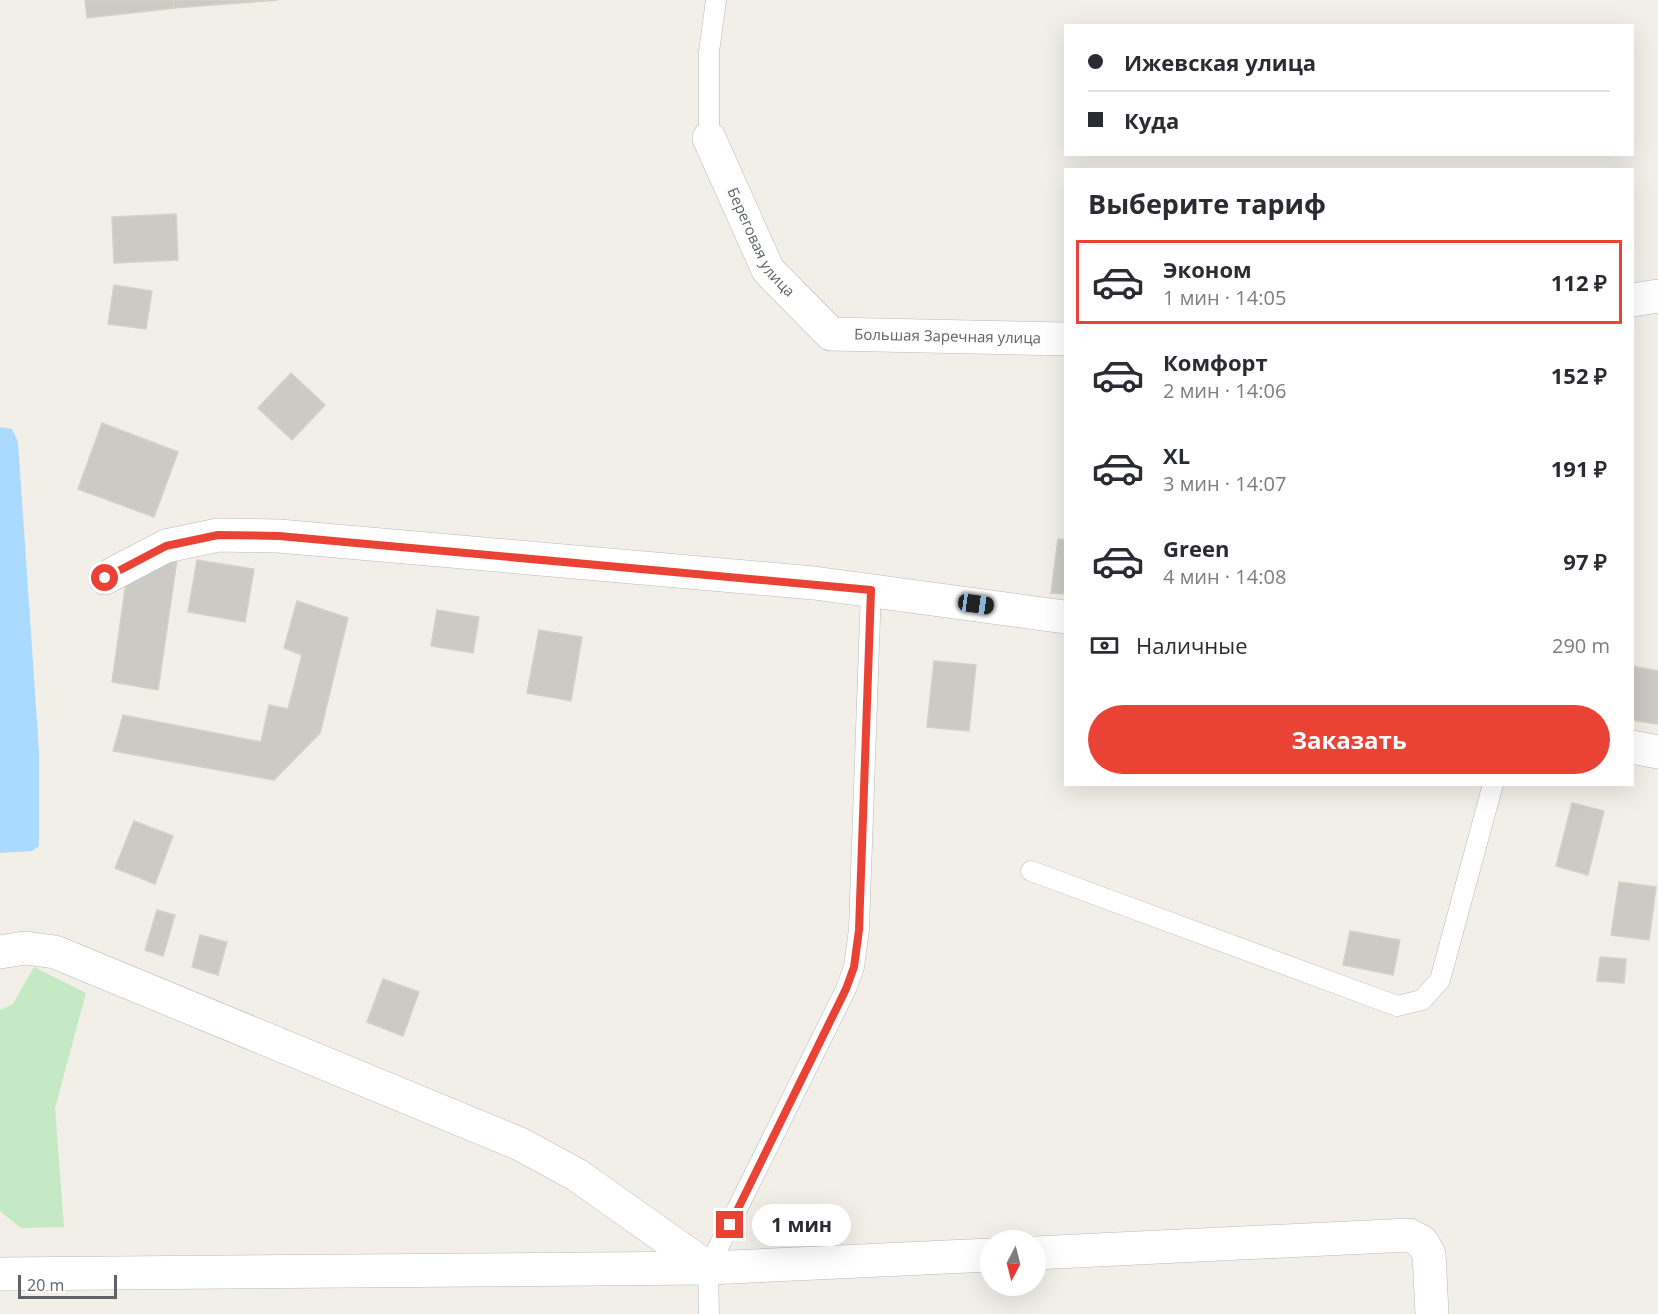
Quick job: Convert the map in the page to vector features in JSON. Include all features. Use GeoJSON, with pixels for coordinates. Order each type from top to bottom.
{"type":"FeatureCollection","features":[{"type":"Feature","properties":{"kind":"street","name":"Береговая улица"},"geometry":{"type":"LineString","coordinates":[[709,138],[768,270],[831,334]]}},
{"type":"Feature","properties":{"kind":"street"},"geometry":{"type":"LineString","coordinates":[[1634,300],[1658,296]]}},
{"type":"Feature","properties":{"kind":"street","name":"Большая Заречная улица"},"geometry":{"type":"LineString","coordinates":[[831,334],[1064,339]]}},
{"type":"Feature","properties":{"kind":"street"},"geometry":{"type":"LineString","coordinates":[[105,578],[166,546],[218,535],[279,536],[871,590],[1064,618]]}},
{"type":"Feature","properties":{"kind":"street"},"geometry":{"type":"LineString","coordinates":[[1634,747],[1658,752]]}},
{"type":"Feature","properties":{"kind":"street"},"geometry":{"type":"LineString","coordinates":[[0,952],[25,948],[55,952],[520,1144],[577,1175],[708,1268]]}},
{"type":"Feature","properties":{"kind":"street"},"geometry":{"type":"LineString","coordinates":[[1046,1252],[1409,1235],[1422,1242],[1429,1254],[1432,1314]]}},
{"type":"Feature","properties":{"kind":"street"},"geometry":{"type":"LineString","coordinates":[[0,1274],[708,1268],[980,1255]]}},
{"type":"Feature","properties":{"kind":"lane"},"geometry":{"type":"LineString","coordinates":[[709,138],[709,52],[716,0]]}},
{"type":"Feature","properties":{"kind":"lane"},"geometry":{"type":"LineString","coordinates":[[709,1314],[708,1268],[846,989],[854,967],[859,930],[871,590]]}},
{"type":"Feature","properties":{"kind":"lane"},"geometry":{"type":"LineString","coordinates":[[1031,871],[1397,1006],[1422,1000],[1440,980],[1492,786]]}},
{"type":"Feature","properties":{"kind":"green space"},"geometry":{"type":"Polygon","coordinates":[[[34,967],[86,993],[55,1108],[64,1227],[21,1228],[0,1211],[0,1010],[13,1004],[34,967]]]}},
{"type":"Feature","properties":{"kind":"water"},"geometry":{"type":"Polygon","coordinates":[[[0,427],[12,429],[18,442],[39,751],[39,846],[32,851],[0,853],[0,427]]]}},
{"type":"Feature","properties":{"kind":"building"},"geometry":{"type":"Polygon","coordinates":[[[85,0],[173,0],[174,8],[87,18],[85,0]]]}},
{"type":"Feature","properties":{"kind":"building"},"geometry":{"type":"Polygon","coordinates":[[[173,0],[278,0],[174,8],[173,0]]]}},
{"type":"Feature","properties":{"kind":"building"},"geometry":{"type":"Polygon","coordinates":[[[176,214],[178,260],[114,263],[112,217],[176,214]]]}},
{"type":"Feature","properties":{"kind":"building"},"geometry":{"type":"Polygon","coordinates":[[[114,285],[152,291],[146,329],[108,324],[114,285]]]}},
{"type":"Feature","properties":{"kind":"building"},"geometry":{"type":"Polygon","coordinates":[[[291,373],[325,405],[292,440],[258,408],[291,373]]]}},
{"type":"Feature","properties":{"kind":"building"},"geometry":{"type":"Polygon","coordinates":[[[102,423],[178,452],[154,517],[78,489],[102,423]]]}},
{"type":"Feature","properties":{"kind":"building"},"geometry":{"type":"Polygon","coordinates":[[[1058,539],[1064,540],[1064,594],[1051,593],[1058,539]]]}},
{"type":"Feature","properties":{"kind":"building"},"geometry":{"type":"Polygon","coordinates":[[[177,560],[158,690],[112,682],[127,575],[177,560]]]}},
{"type":"Feature","properties":{"kind":"building"},"geometry":{"type":"Polygon","coordinates":[[[197,560],[254,569],[245,622],[188,612],[197,560]]]}},
{"type":"Feature","properties":{"kind":"building"},"geometry":{"type":"Polygon","coordinates":[[[297,601],[348,618],[320,733],[274,780],[113,751],[123,715],[261,742],[269,705],[288,709],[302,655],[284,648],[297,601]]]}},
{"type":"Feature","properties":{"kind":"building"},"geometry":{"type":"Polygon","coordinates":[[[437,610],[479,617],[473,653],[431,646],[437,610]]]}},
{"type":"Feature","properties":{"kind":"building"},"geometry":{"type":"Polygon","coordinates":[[[539,630],[582,637],[571,701],[527,693],[539,630]]]}},
{"type":"Feature","properties":{"kind":"building"},"geometry":{"type":"Polygon","coordinates":[[[934,661],[976,665],[969,731],[927,727],[934,661]]]}},
{"type":"Feature","properties":{"kind":"building"},"geometry":{"type":"Polygon","coordinates":[[[1634,666],[1658,671],[1658,724],[1634,720],[1634,666]]]}},
{"type":"Feature","properties":{"kind":"building"},"geometry":{"type":"Polygon","coordinates":[[[1572,803],[1604,811],[1588,875],[1556,866],[1572,803]]]}},
{"type":"Feature","properties":{"kind":"building"},"geometry":{"type":"Polygon","coordinates":[[[134,821],[173,836],[155,884],[115,868],[134,821]]]}},
{"type":"Feature","properties":{"kind":"building"},"geometry":{"type":"Polygon","coordinates":[[[1619,882],[1656,887],[1649,940],[1611,935],[1619,882]]]}},
{"type":"Feature","properties":{"kind":"building"},"geometry":{"type":"Polygon","coordinates":[[[157,910],[175,915],[163,956],[145,950],[157,910]]]}},
{"type":"Feature","properties":{"kind":"building"},"geometry":{"type":"Polygon","coordinates":[[[1350,931],[1400,940],[1393,975],[1343,965],[1350,931]]]}},
{"type":"Feature","properties":{"kind":"building"},"geometry":{"type":"Polygon","coordinates":[[[200,935],[227,942],[218,975],[192,967],[200,935]]]}},
{"type":"Feature","properties":{"kind":"building"},"geometry":{"type":"Polygon","coordinates":[[[1600,957],[1626,959],[1624,983],[1597,981],[1600,957]]]}},
{"type":"Feature","properties":{"kind":"building"},"geometry":{"type":"Polygon","coordinates":[[[383,979],[419,992],[403,1036],[367,1022],[383,979]]]}},
{"type":"Feature","properties":{"kind":"route"},"geometry":{"type":"LineString","coordinates":[[105,578],[166,546],[218,535],[279,536],[871,590],[859,930],[854,967],[846,989],[730,1225]]}}]}
